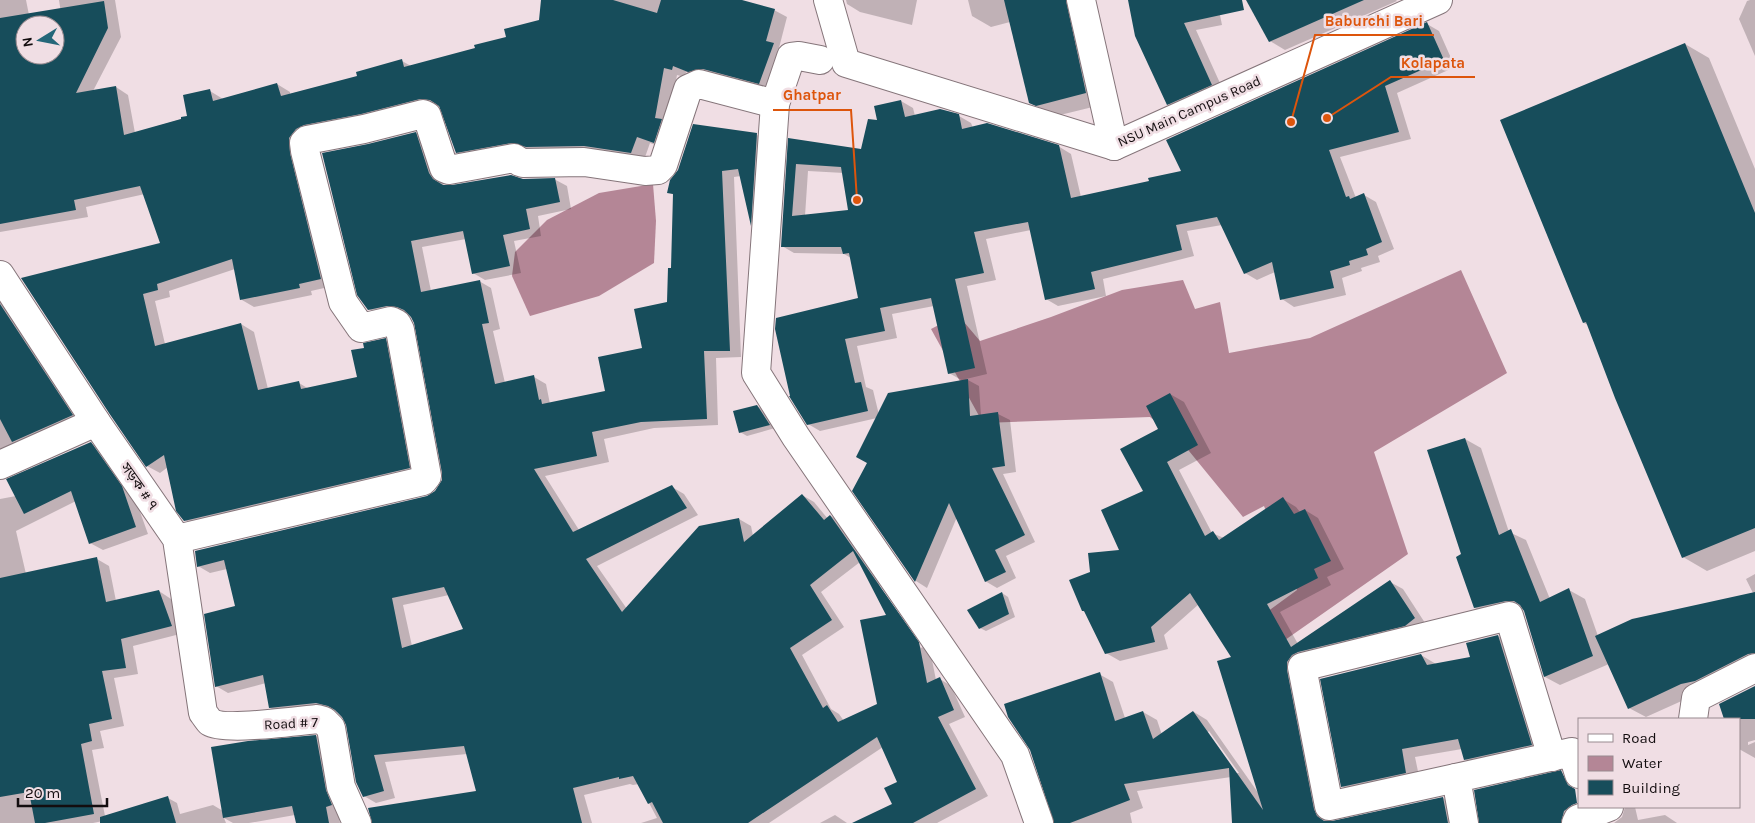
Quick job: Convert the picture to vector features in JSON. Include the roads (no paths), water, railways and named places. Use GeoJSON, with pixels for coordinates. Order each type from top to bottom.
{"type":"FeatureCollection","features":[{"type":"Feature","properties":{"kind":"street"},"geometry":{"type":"LineString","coordinates":[[828,0],[833,62]]}},
{"type":"Feature","properties":{"kind":"street"},"geometry":{"type":"LineString","coordinates":[[1081,0],[1114,146]]}},
{"type":"Feature","properties":{"kind":"street","name":"NSU Main Campus Road"},"geometry":{"type":"LineString","coordinates":[[775,104],[791,57],[799,56],[833,62],[1114,146],[1432,1]]}},
{"type":"Feature","properties":{"kind":"street"},"geometry":{"type":"LineString","coordinates":[[177,539],[422,481],[426,476],[400,330],[397,324],[391,321],[361,328],[342,302],[305,151],[304,143],[307,140],[364,129],[422,114],[427,116],[444,168],[449,170],[514,158],[520,162],[584,162],[658,170],[663,165],[688,89],[699,84],[775,104],[756,372],[796,437],[1014,755],[1040,823]]}},
{"type":"Feature","properties":{"kind":"street","name":"সড়ক # ৭"},"geometry":{"type":"LineString","coordinates":[[0,275],[96,422],[177,539],[203,713],[210,722]]}},
{"type":"Feature","properties":{"kind":"street"},"geometry":{"type":"LineString","coordinates":[[0,465],[96,422]]}},
{"type":"Feature","properties":{"kind":"street"},"geometry":{"type":"LineString","coordinates":[[1552,757],[1509,616],[1302,668],[1329,806],[1552,757],[1572,752],[1578,771]]}},
{"type":"Feature","properties":{"kind":"street"},"geometry":{"type":"LineString","coordinates":[[1693,718],[1696,698],[1755,668]]}},
{"type":"Feature","properties":{"kind":"street","name":"Road # 7"},"geometry":{"type":"LineString","coordinates":[[210,722],[222,725],[265,724],[316,719],[324,721],[330,728],[342,787],[357,823]]}},
{"type":"Feature","properties":{"kind":"street"},"geometry":{"type":"LineString","coordinates":[[1456,778],[1464,823]]}},
{"type":"Feature","properties":{"kind":"water"},"geometry":{"type":"Polygon","coordinates":[[[653,184],[656,221],[654,263],[599,296],[530,316],[512,276],[515,252],[547,220],[599,193],[653,184]]]}},
{"type":"Feature","properties":{"kind":"water"},"geometry":{"type":"Polygon","coordinates":[[[1461,270],[1507,373],[1374,452],[1408,554],[1255,661],[1237,634],[1297,590],[1264,506],[1243,517],[1180,440],[1150,417],[983,423],[931,329],[958,315],[980,341],[1122,290],[1183,280],[1195,309],[1220,302],[1229,353],[1310,338],[1461,270]]]}},
{"type":"Feature","properties":{"kind":"place","name":"Kolapata"},"geometry":{"type":"Point","coordinates":[1327,118]}},
{"type":"Feature","properties":{"kind":"place","name":"Baburchi Bari"},"geometry":{"type":"Point","coordinates":[1291,122]}},
{"type":"Feature","properties":{"kind":"place","name":"Ghatpar"},"geometry":{"type":"Point","coordinates":[857,200]}}]}
